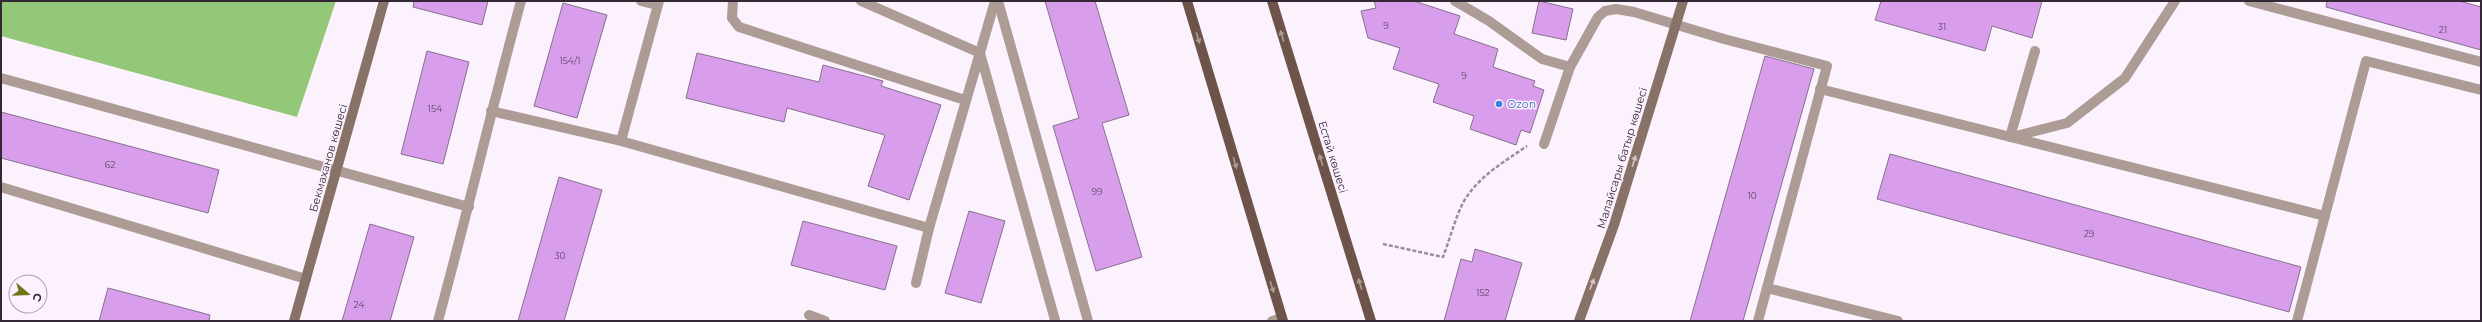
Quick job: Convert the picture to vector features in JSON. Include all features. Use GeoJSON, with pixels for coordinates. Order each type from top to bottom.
{"type":"FeatureCollection","features":[{"type":"Feature","properties":{"kind":"main road"},"geometry":{"type":"LineString","coordinates":[[1186,1],[1279,320]]}},
{"type":"Feature","properties":{"kind":"main road","name":"Естай көшесі"},"geometry":{"type":"LineString","coordinates":[[1272,1],[1371,321]]}},
{"type":"Feature","properties":{"kind":"street","name":"Бекмаханов көшесі"},"geometry":{"type":"LineString","coordinates":[[294,321],[384,1]]}},
{"type":"Feature","properties":{"kind":"street","name":"Малайсары батыр көшесі"},"geometry":{"type":"LineString","coordinates":[[1579,321],[1614,225],[1683,1]]}},
{"type":"Feature","properties":{"kind":"lane"},"geometry":{"type":"LineString","coordinates":[[438,321],[469,208],[491,111],[521,1]]}},
{"type":"Feature","properties":{"kind":"lane"},"geometry":{"type":"LineString","coordinates":[[621,141],[658,3],[641,1]]}},
{"type":"Feature","properties":{"kind":"lane"},"geometry":{"type":"LineString","coordinates":[[734,1],[732,18],[739,27],[965,100]]}},
{"type":"Feature","properties":{"kind":"lane"},"geometry":{"type":"LineString","coordinates":[[861,1],[980,54]]}},
{"type":"Feature","properties":{"kind":"lane"},"geometry":{"type":"LineString","coordinates":[[916,283],[965,100],[997,1]]}},
{"type":"Feature","properties":{"kind":"lane"},"geometry":{"type":"LineString","coordinates":[[997,1],[1088,321]]}},
{"type":"Feature","properties":{"kind":"lane"},"geometry":{"type":"LineString","coordinates":[[1455,1],[1489,21],[1542,59],[1570,67]]}},
{"type":"Feature","properties":{"kind":"lane"},"geometry":{"type":"LineString","coordinates":[[2010,137],[2067,123],[2125,78],[2175,1]]}},
{"type":"Feature","properties":{"kind":"lane"},"geometry":{"type":"LineString","coordinates":[[2249,1],[2481,62]]}},
{"type":"Feature","properties":{"kind":"lane"},"geometry":{"type":"LineString","coordinates":[[1544,144],[1570,67],[1598,17],[1605,11],[1616,9],[1634,12],[1676,25],[1827,66],[1758,321]]}},
{"type":"Feature","properties":{"kind":"lane"},"geometry":{"type":"LineString","coordinates":[[2010,137],[2035,51]]}},
{"type":"Feature","properties":{"kind":"lane"},"geometry":{"type":"LineString","coordinates":[[980,54],[1054,321]]}},
{"type":"Feature","properties":{"kind":"lane"},"geometry":{"type":"LineString","coordinates":[[2297,321],[2366,60],[2481,90]]}},
{"type":"Feature","properties":{"kind":"lane"},"geometry":{"type":"LineString","coordinates":[[1,78],[469,208]]}},
{"type":"Feature","properties":{"kind":"lane"},"geometry":{"type":"LineString","coordinates":[[1820,89],[2325,216]]}},
{"type":"Feature","properties":{"kind":"lane"},"geometry":{"type":"LineString","coordinates":[[491,111],[621,141],[930,228]]}},
{"type":"Feature","properties":{"kind":"lane"},"geometry":{"type":"LineString","coordinates":[[1,187],[306,279]]}},
{"type":"Feature","properties":{"kind":"lane"},"geometry":{"type":"LineString","coordinates":[[1767,288],[1898,321]]}},
{"type":"Feature","properties":{"kind":"lane"},"geometry":{"type":"LineString","coordinates":[[809,316],[825,321]]}},
{"type":"Feature","properties":{"kind":"path"},"geometry":{"type":"LineString","coordinates":[[1383,244],[1443,257],[1464,202],[1475,186],[1487,174],[1548,132]]}},
{"type":"Feature","properties":{"kind":"green space"},"geometry":{"type":"Polygon","coordinates":[[[1,1],[336,1],[297,117],[1,36],[1,1]]]}},
{"type":"Feature","properties":{"kind":"building"},"geometry":{"type":"Polygon","coordinates":[[[414,1],[488,1],[482,25],[413,7],[414,1]]]}},
{"type":"Feature","properties":{"kind":"building"},"geometry":{"type":"Polygon","coordinates":[[[1045,1],[1095,1],[1129,115],[1102,123],[1142,257],[1096,271],[1053,126],[1079,118],[1045,1]]]}},
{"type":"Feature","properties":{"kind":"building"},"geometry":{"type":"Polygon","coordinates":[[[1374,1],[1414,1],[1460,16],[1454,34],[1498,49],[1493,67],[1535,81],[1533,86],[1544,90],[1530,133],[1521,130],[1516,145],[1470,129],[1474,116],[1433,102],[1439,84],[1393,69],[1400,48],[1368,38],[1361,11],[1376,8],[1374,1]]]}},
{"type":"Feature","properties":{"kind":"building"},"geometry":{"type":"Polygon","coordinates":[[[1539,1],[1573,9],[1566,40],[1532,33],[1539,1]]]}},
{"type":"Feature","properties":{"kind":"building"},"geometry":{"type":"Polygon","coordinates":[[[1881,1],[2042,1],[2032,38],[1992,26],[1985,51],[1875,20],[1881,1]]]}},
{"type":"Feature","properties":{"kind":"building"},"geometry":{"type":"Polygon","coordinates":[[[2327,1],[2459,1],[2481,7],[2481,50],[2326,7],[2327,1]]]}},
{"type":"Feature","properties":{"kind":"building"},"geometry":{"type":"Polygon","coordinates":[[[563,3],[607,15],[577,118],[534,106],[563,3]]]}},
{"type":"Feature","properties":{"kind":"building"},"geometry":{"type":"Polygon","coordinates":[[[427,51],[469,62],[443,164],[401,154],[427,51]]]}},
{"type":"Feature","properties":{"kind":"building"},"geometry":{"type":"Polygon","coordinates":[[[697,53],[819,82],[823,65],[883,81],[881,86],[941,105],[909,200],[868,186],[885,135],[787,108],[784,122],[686,98],[697,53]]]}},
{"type":"Feature","properties":{"kind":"building"},"geometry":{"type":"Polygon","coordinates":[[[1765,56],[1814,69],[1743,321],[1690,321],[1765,56]]]}},
{"type":"Feature","properties":{"kind":"building"},"geometry":{"type":"Polygon","coordinates":[[[1,112],[219,170],[208,213],[1,158],[1,112]]]}},
{"type":"Feature","properties":{"kind":"building"},"geometry":{"type":"Polygon","coordinates":[[[1890,154],[2301,267],[2289,312],[1877,199],[1890,154]]]}},
{"type":"Feature","properties":{"kind":"building"},"geometry":{"type":"Polygon","coordinates":[[[559,177],[602,190],[564,321],[518,321],[559,177]]]}},
{"type":"Feature","properties":{"kind":"building"},"geometry":{"type":"Polygon","coordinates":[[[969,211],[1005,221],[981,303],[945,293],[969,211]]]}},
{"type":"Feature","properties":{"kind":"building"},"geometry":{"type":"Polygon","coordinates":[[[803,221],[897,246],[885,290],[791,265],[803,221]]]}},
{"type":"Feature","properties":{"kind":"building"},"geometry":{"type":"Polygon","coordinates":[[[370,224],[414,237],[390,321],[342,321],[370,224]]]}},
{"type":"Feature","properties":{"kind":"building"},"geometry":{"type":"Polygon","coordinates":[[[1475,249],[1522,263],[1505,321],[1444,321],[1461,259],[1472,262],[1475,249]]]}},
{"type":"Feature","properties":{"kind":"building"},"geometry":{"type":"Polygon","coordinates":[[[108,288],[210,315],[209,321],[99,321],[108,288]]]}},
{"type":"Feature","properties":{"kind":"place","name":"Ozon"},"geometry":{"type":"Point","coordinates":[1499,104]}}]}
